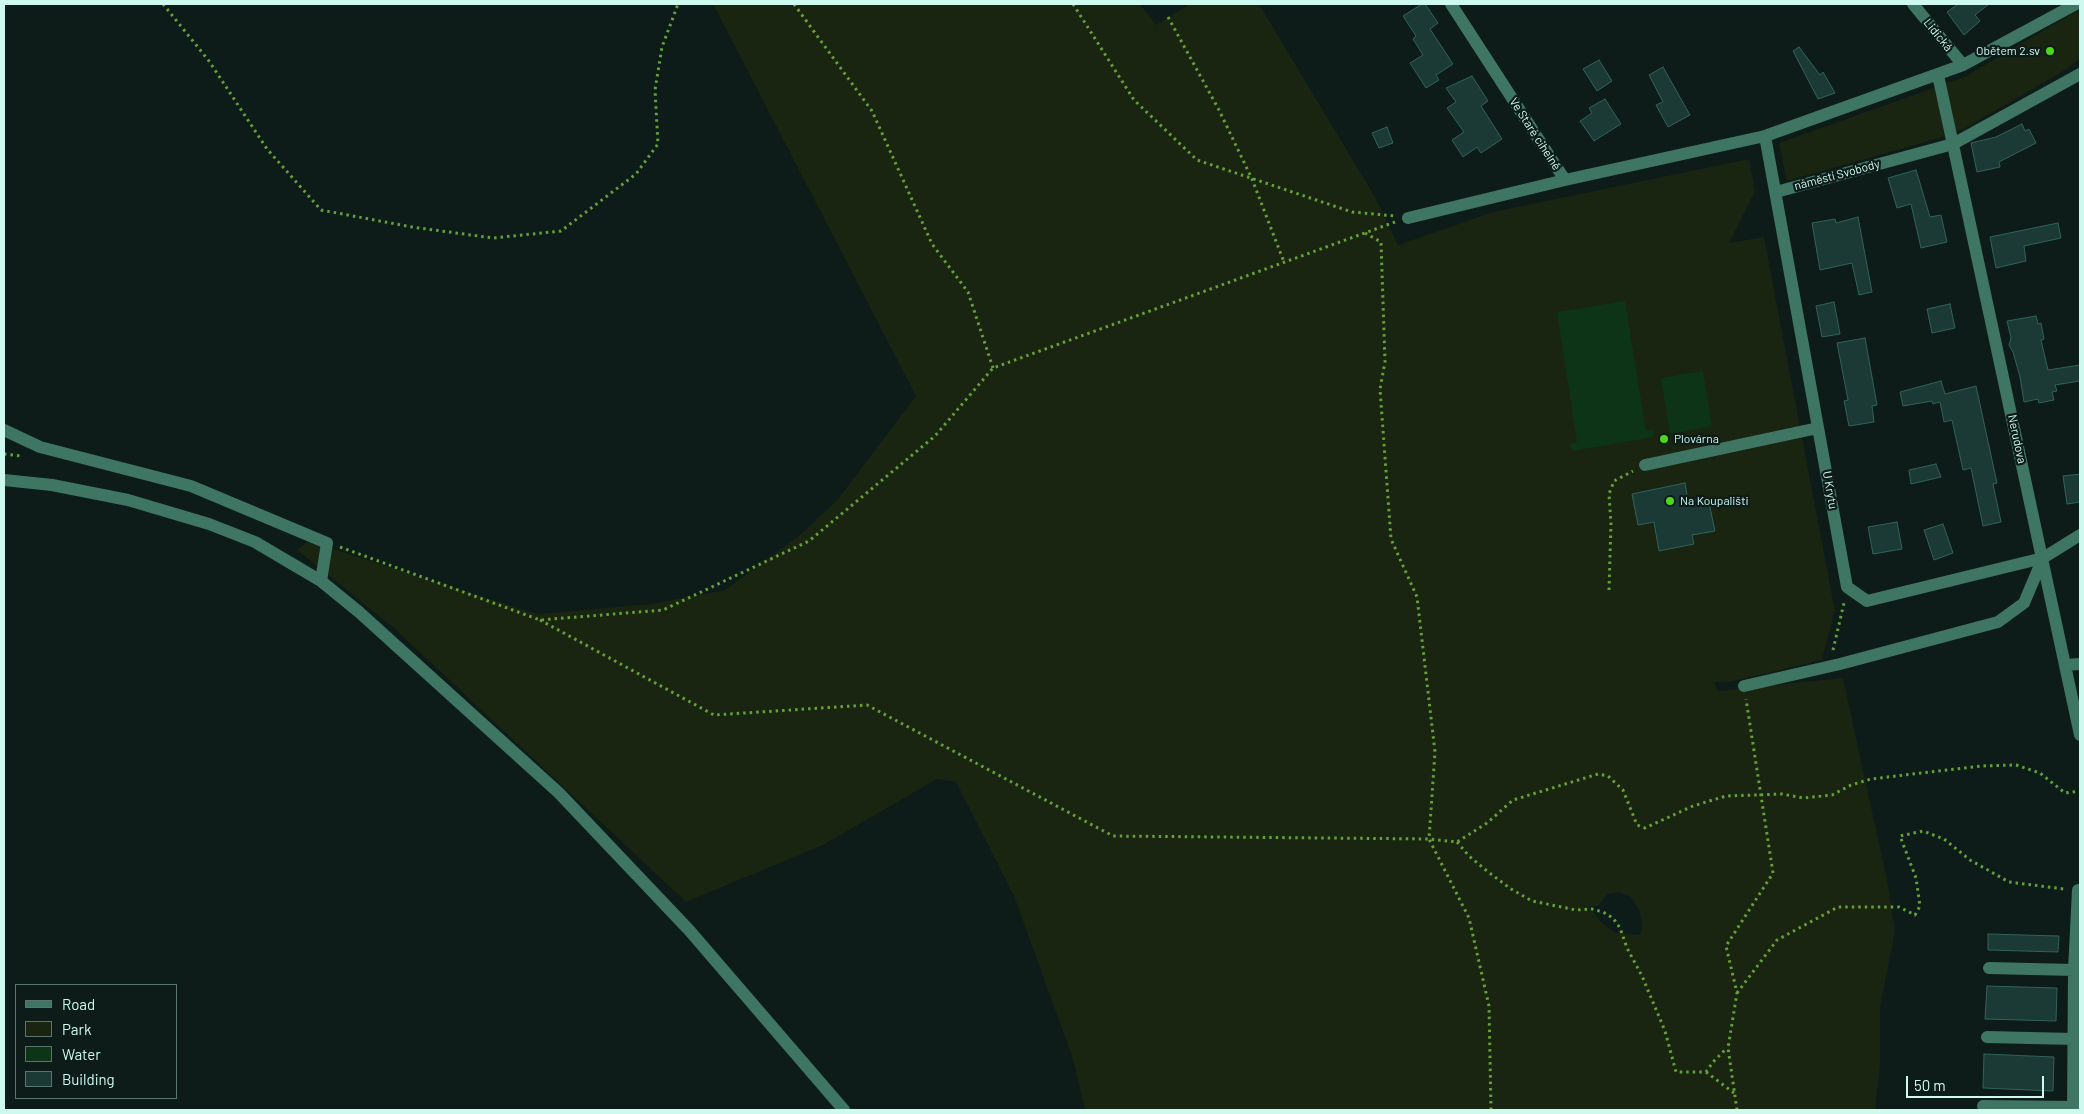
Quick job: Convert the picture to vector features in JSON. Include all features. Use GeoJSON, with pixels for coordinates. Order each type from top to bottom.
{"type":"FeatureCollection","features":[{"type":"Feature","properties":{"kind":"street","name":"Ve Staré cihelně"},"geometry":{"type":"LineString","coordinates":[[1408,218],[1565,180],[1451,4]]}},
{"type":"Feature","properties":{"kind":"street","name":"Lidická"},"geometry":{"type":"LineString","coordinates":[[1913,4],[1963,65]]}},
{"type":"Feature","properties":{"kind":"street"},"geometry":{"type":"LineString","coordinates":[[1565,180],[1765,136],[1963,65],[2076,4]]}},
{"type":"Feature","properties":{"kind":"street","name":"náměstí Svobody"},"geometry":{"type":"LineString","coordinates":[[1776,192],[1953,144],[2080,74]]}},
{"type":"Feature","properties":{"kind":"street"},"geometry":{"type":"LineString","coordinates":[[1938,75],[1953,144]]}},
{"type":"Feature","properties":{"kind":"street"},"geometry":{"type":"LineString","coordinates":[[1765,136],[1776,192]]}},
{"type":"Feature","properties":{"kind":"street","name":"Nerudova"},"geometry":{"type":"LineString","coordinates":[[1953,144],[2080,735]]}},
{"type":"Feature","properties":{"kind":"street","name":"U Krytu"},"geometry":{"type":"LineString","coordinates":[[1776,192],[1847,588]]}},
{"type":"Feature","properties":{"kind":"street"},"geometry":{"type":"LineString","coordinates":[[1645,465],[1818,428]]}},
{"type":"Feature","properties":{"kind":"street"},"geometry":{"type":"LineString","coordinates":[[4,430],[40,447],[191,486],[327,543],[321,581]]}},
{"type":"Feature","properties":{"kind":"street"},"geometry":{"type":"LineString","coordinates":[[4,480],[52,485],[128,500],[209,524],[255,542],[321,581],[359,612],[560,793],[689,930],[844,1110]]}},
{"type":"Feature","properties":{"kind":"street"},"geometry":{"type":"LineString","coordinates":[[1847,588],[1867,601],[2043,558],[2080,535]]}},
{"type":"Feature","properties":{"kind":"street"},"geometry":{"type":"LineString","coordinates":[[1744,686],[1829,667],[1998,622],[2024,603],[2043,558]]}},
{"type":"Feature","properties":{"kind":"street"},"geometry":{"type":"LineString","coordinates":[[2065,665],[2080,664]]}},
{"type":"Feature","properties":{"kind":"street"},"geometry":{"type":"LineString","coordinates":[[1983,1106],[2073,1109],[2074,970],[2079,890]]}},
{"type":"Feature","properties":{"kind":"street"},"geometry":{"type":"LineString","coordinates":[[1989,968],[2074,970]]}},
{"type":"Feature","properties":{"kind":"street"},"geometry":{"type":"LineString","coordinates":[[1987,1037],[2074,1039]]}},
{"type":"Feature","properties":{"kind":"path"},"geometry":{"type":"LineString","coordinates":[[163,4],[209,61],[267,149],[322,210],[412,227],[493,238],[561,232],[636,174],[658,144],[655,90],[662,47],[678,4]]}},
{"type":"Feature","properties":{"kind":"path"},"geometry":{"type":"LineString","coordinates":[[794,4],[872,111],[932,244],[968,292],[994,368]]}},
{"type":"Feature","properties":{"kind":"path"},"geometry":{"type":"LineString","coordinates":[[1073,4],[1134,100],[1198,160],[1352,212],[1408,218]]}},
{"type":"Feature","properties":{"kind":"path"},"geometry":{"type":"LineString","coordinates":[[1168,17],[1219,110],[1252,179],[1284,262]]}},
{"type":"Feature","properties":{"kind":"path"},"geometry":{"type":"LineString","coordinates":[[540,620],[663,610],[809,541],[935,436],[994,368],[1408,218]]}},
{"type":"Feature","properties":{"kind":"path"},"geometry":{"type":"LineString","coordinates":[[1366,233],[1381,242],[1385,362],[1380,390],[1391,539],[1416,597],[1435,752],[1429,839],[1469,918],[1489,1006],[1492,1110]]}},
{"type":"Feature","properties":{"kind":"path"},"geometry":{"type":"LineString","coordinates":[[1609,590],[1612,524],[1609,494],[1614,481],[1645,465]]}},
{"type":"Feature","properties":{"kind":"path"},"geometry":{"type":"LineString","coordinates":[[327,543],[540,620],[714,715],[867,705],[1113,836],[1429,839],[1457,842],[1487,823],[1513,800],[1598,774],[1608,776],[1623,790],[1637,825],[1645,828],[1693,806],[1726,796],[1782,794],[1803,798],[1832,795],[1851,785],[1872,779],[1981,766],[2016,766],[2040,773],[2065,794],[2080,791]]}},
{"type":"Feature","properties":{"kind":"path"},"geometry":{"type":"LineString","coordinates":[[1829,667],[1847,588]]}},
{"type":"Feature","properties":{"kind":"path"},"geometry":{"type":"LineString","coordinates":[[1737,1110],[1728,1048],[1737,992],[1726,946],[1774,873],[1744,686]]}},
{"type":"Feature","properties":{"kind":"path"},"geometry":{"type":"LineString","coordinates":[[1737,992],[1776,940],[1838,907],[1899,907],[1915,915],[1920,906],[1916,878],[1900,836],[1923,831],[1944,839],[1970,860],[2009,882],[2079,890]]}},
{"type":"Feature","properties":{"kind":"path"},"geometry":{"type":"LineString","coordinates":[[1457,842],[1469,856],[1488,871],[1511,889],[1532,901],[1569,909],[1597,911],[1613,918],[1620,928],[1627,948],[1642,976],[1665,1031],[1676,1072],[1706,1072],[1734,1093]]}},
{"type":"Feature","properties":{"kind":"path"},"geometry":{"type":"LineString","coordinates":[[1706,1072],[1713,1062],[1728,1048]]}},
{"type":"Feature","properties":{"kind":"green space"},"geometry":{"type":"Polygon","coordinates":[[[713,4],[1140,4],[1156,25],[1190,4],[1259,4],[1375,197],[1398,245],[1493,212],[1749,159],[1755,191],[1729,243],[1764,237],[1835,611],[1822,660],[1729,682],[1715,682],[1717,691],[1843,678],[1887,880],[1895,931],[1880,1007],[1880,1066],[1875,1110],[1085,1110],[1073,1059],[1014,896],[956,782],[937,779],[823,845],[686,902],[395,629],[297,550],[308,541],[537,614],[651,604],[725,590],[800,535],[838,499],[916,396],[713,4]],[[1619,892],[1608,894],[1598,906],[1589,906],[1601,922],[1615,933],[1640,935],[1642,924],[1639,910],[1631,897],[1619,892]]]}},
{"type":"Feature","properties":{"kind":"green space"},"geometry":{"type":"Polygon","coordinates":[[[2080,9],[2080,59],[2067,69],[1964,129],[1943,137],[1787,181],[1779,143],[1964,77],[2080,9]]]}},
{"type":"Feature","properties":{"kind":"water"},"geometry":{"type":"Polygon","coordinates":[[[1625,301],[1646,431],[1653,430],[1654,437],[1572,451],[1570,444],[1577,442],[1557,312],[1625,301]]]}},
{"type":"Feature","properties":{"kind":"water"},"geometry":{"type":"Polygon","coordinates":[[[1703,371],[1712,426],[1670,434],[1661,378],[1703,371]]]}},
{"type":"Feature","properties":{"kind":"building"},"geometry":{"type":"Polygon","coordinates":[[[1425,4],[1438,23],[1430,29],[1453,64],[1436,75],[1439,80],[1426,88],[1410,63],[1423,55],[1413,39],[1416,36],[1403,16],[1425,4]]]}},
{"type":"Feature","properties":{"kind":"building"},"geometry":{"type":"Polygon","coordinates":[[[1958,4],[1989,4],[1975,15],[1980,21],[1964,35],[1947,12],[1958,4]]]}},
{"type":"Feature","properties":{"kind":"building"},"geometry":{"type":"Polygon","coordinates":[[[1799,47],[1820,75],[1823,72],[1835,93],[1818,99],[1793,51],[1799,47]]]}},
{"type":"Feature","properties":{"kind":"building"},"geometry":{"type":"Polygon","coordinates":[[[1599,60],[1612,81],[1597,91],[1583,69],[1599,60]]]}},
{"type":"Feature","properties":{"kind":"building"},"geometry":{"type":"Polygon","coordinates":[[[1663,67],[1690,115],[1668,127],[1656,105],[1663,102],[1649,75],[1663,67]]]}},
{"type":"Feature","properties":{"kind":"building"},"geometry":{"type":"Polygon","coordinates":[[[1472,76],[1488,101],[1481,106],[1502,139],[1481,153],[1477,147],[1463,157],[1452,140],[1464,132],[1447,108],[1456,102],[1446,88],[1472,76]]]}},
{"type":"Feature","properties":{"kind":"building"},"geometry":{"type":"Polygon","coordinates":[[[1605,99],[1621,124],[1594,141],[1580,121],[1592,113],[1589,108],[1605,99]]]}},
{"type":"Feature","properties":{"kind":"building"},"geometry":{"type":"Polygon","coordinates":[[[2022,124],[2025,131],[2029,129],[2036,143],[1999,162],[2000,167],[1977,172],[1971,143],[1996,137],[2022,124]]]}},
{"type":"Feature","properties":{"kind":"building"},"geometry":{"type":"Polygon","coordinates":[[[1387,127],[1393,143],[1379,148],[1372,133],[1387,127]]]}},
{"type":"Feature","properties":{"kind":"building"},"geometry":{"type":"Polygon","coordinates":[[[1916,170],[1930,217],[1941,215],[1947,242],[1921,248],[1911,204],[1897,208],[1888,178],[1916,170]]]}},
{"type":"Feature","properties":{"kind":"building"},"geometry":{"type":"Polygon","coordinates":[[[1858,217],[1872,292],[1859,295],[1852,263],[1820,270],[1812,223],[1835,219],[1836,223],[1858,217]]]}},
{"type":"Feature","properties":{"kind":"building"},"geometry":{"type":"Polygon","coordinates":[[[2058,223],[2061,238],[2024,246],[2026,261],[1996,268],[1990,237],[2058,223]]]}},
{"type":"Feature","properties":{"kind":"building"},"geometry":{"type":"Polygon","coordinates":[[[1834,302],[1840,334],[1822,337],[1816,306],[1834,302]]]}},
{"type":"Feature","properties":{"kind":"building"},"geometry":{"type":"Polygon","coordinates":[[[1950,304],[1955,328],[1932,333],[1927,309],[1950,304]]]}},
{"type":"Feature","properties":{"kind":"building"},"geometry":{"type":"Polygon","coordinates":[[[2036,316],[2038,324],[2041,323],[2044,339],[2041,340],[2048,370],[2080,365],[2080,381],[2055,385],[2057,391],[2052,392],[2054,400],[2039,403],[2038,399],[2024,402],[2020,377],[2013,352],[2009,345],[2011,338],[2007,321],[2036,316]]]}},
{"type":"Feature","properties":{"kind":"building"},"geometry":{"type":"Polygon","coordinates":[[[1865,338],[1877,405],[1872,406],[1874,422],[1849,426],[1844,401],[1848,400],[1837,343],[1865,338]]]}},
{"type":"Feature","properties":{"kind":"building"},"geometry":{"type":"Polygon","coordinates":[[[1941,381],[1945,394],[1976,386],[1997,483],[1993,484],[2001,522],[1983,526],[1971,468],[1963,470],[1952,420],[1944,422],[1940,402],[1933,404],[1932,401],[1903,406],[1900,392],[1941,381]]]}},
{"type":"Feature","properties":{"kind":"building"},"geometry":{"type":"Polygon","coordinates":[[[1936,464],[1941,477],[1911,484],[1909,470],[1936,464]]]}},
{"type":"Feature","properties":{"kind":"building"},"geometry":{"type":"Polygon","coordinates":[[[2080,474],[2080,502],[2067,504],[2063,476],[2080,474]]]}},
{"type":"Feature","properties":{"kind":"building"},"geometry":{"type":"Polygon","coordinates":[[[1685,483],[1688,501],[1708,498],[1715,531],[1692,535],[1694,544],[1659,551],[1654,522],[1638,525],[1632,494],[1685,483]]]}},
{"type":"Feature","properties":{"kind":"building"},"geometry":{"type":"Polygon","coordinates":[[[1897,522],[1902,549],[1873,554],[1868,527],[1897,522]]]}},
{"type":"Feature","properties":{"kind":"building"},"geometry":{"type":"Polygon","coordinates":[[[1943,524],[1953,553],[1934,560],[1924,530],[1943,524]]]}},
{"type":"Feature","properties":{"kind":"building"},"geometry":{"type":"Polygon","coordinates":[[[1988,934],[2059,936],[2058,952],[1988,950],[1988,934]]]}},
{"type":"Feature","properties":{"kind":"building"},"geometry":{"type":"Polygon","coordinates":[[[1987,986],[2057,988],[2056,1021],[1985,1019],[1987,986]]]}},
{"type":"Feature","properties":{"kind":"building"},"geometry":{"type":"Polygon","coordinates":[[[1984,1054],[2054,1057],[2053,1091],[1983,1088],[1984,1054]]]}},
{"type":"Feature","properties":{"kind":"place","name":"Obětem 2.sv"},"geometry":{"type":"Point","coordinates":[2050,51]}},
{"type":"Feature","properties":{"kind":"place","name":"Plovárna"},"geometry":{"type":"Point","coordinates":[1664,439]}},
{"type":"Feature","properties":{"kind":"place","name":"Na Koupališti"},"geometry":{"type":"Point","coordinates":[1670,501]}}]}
